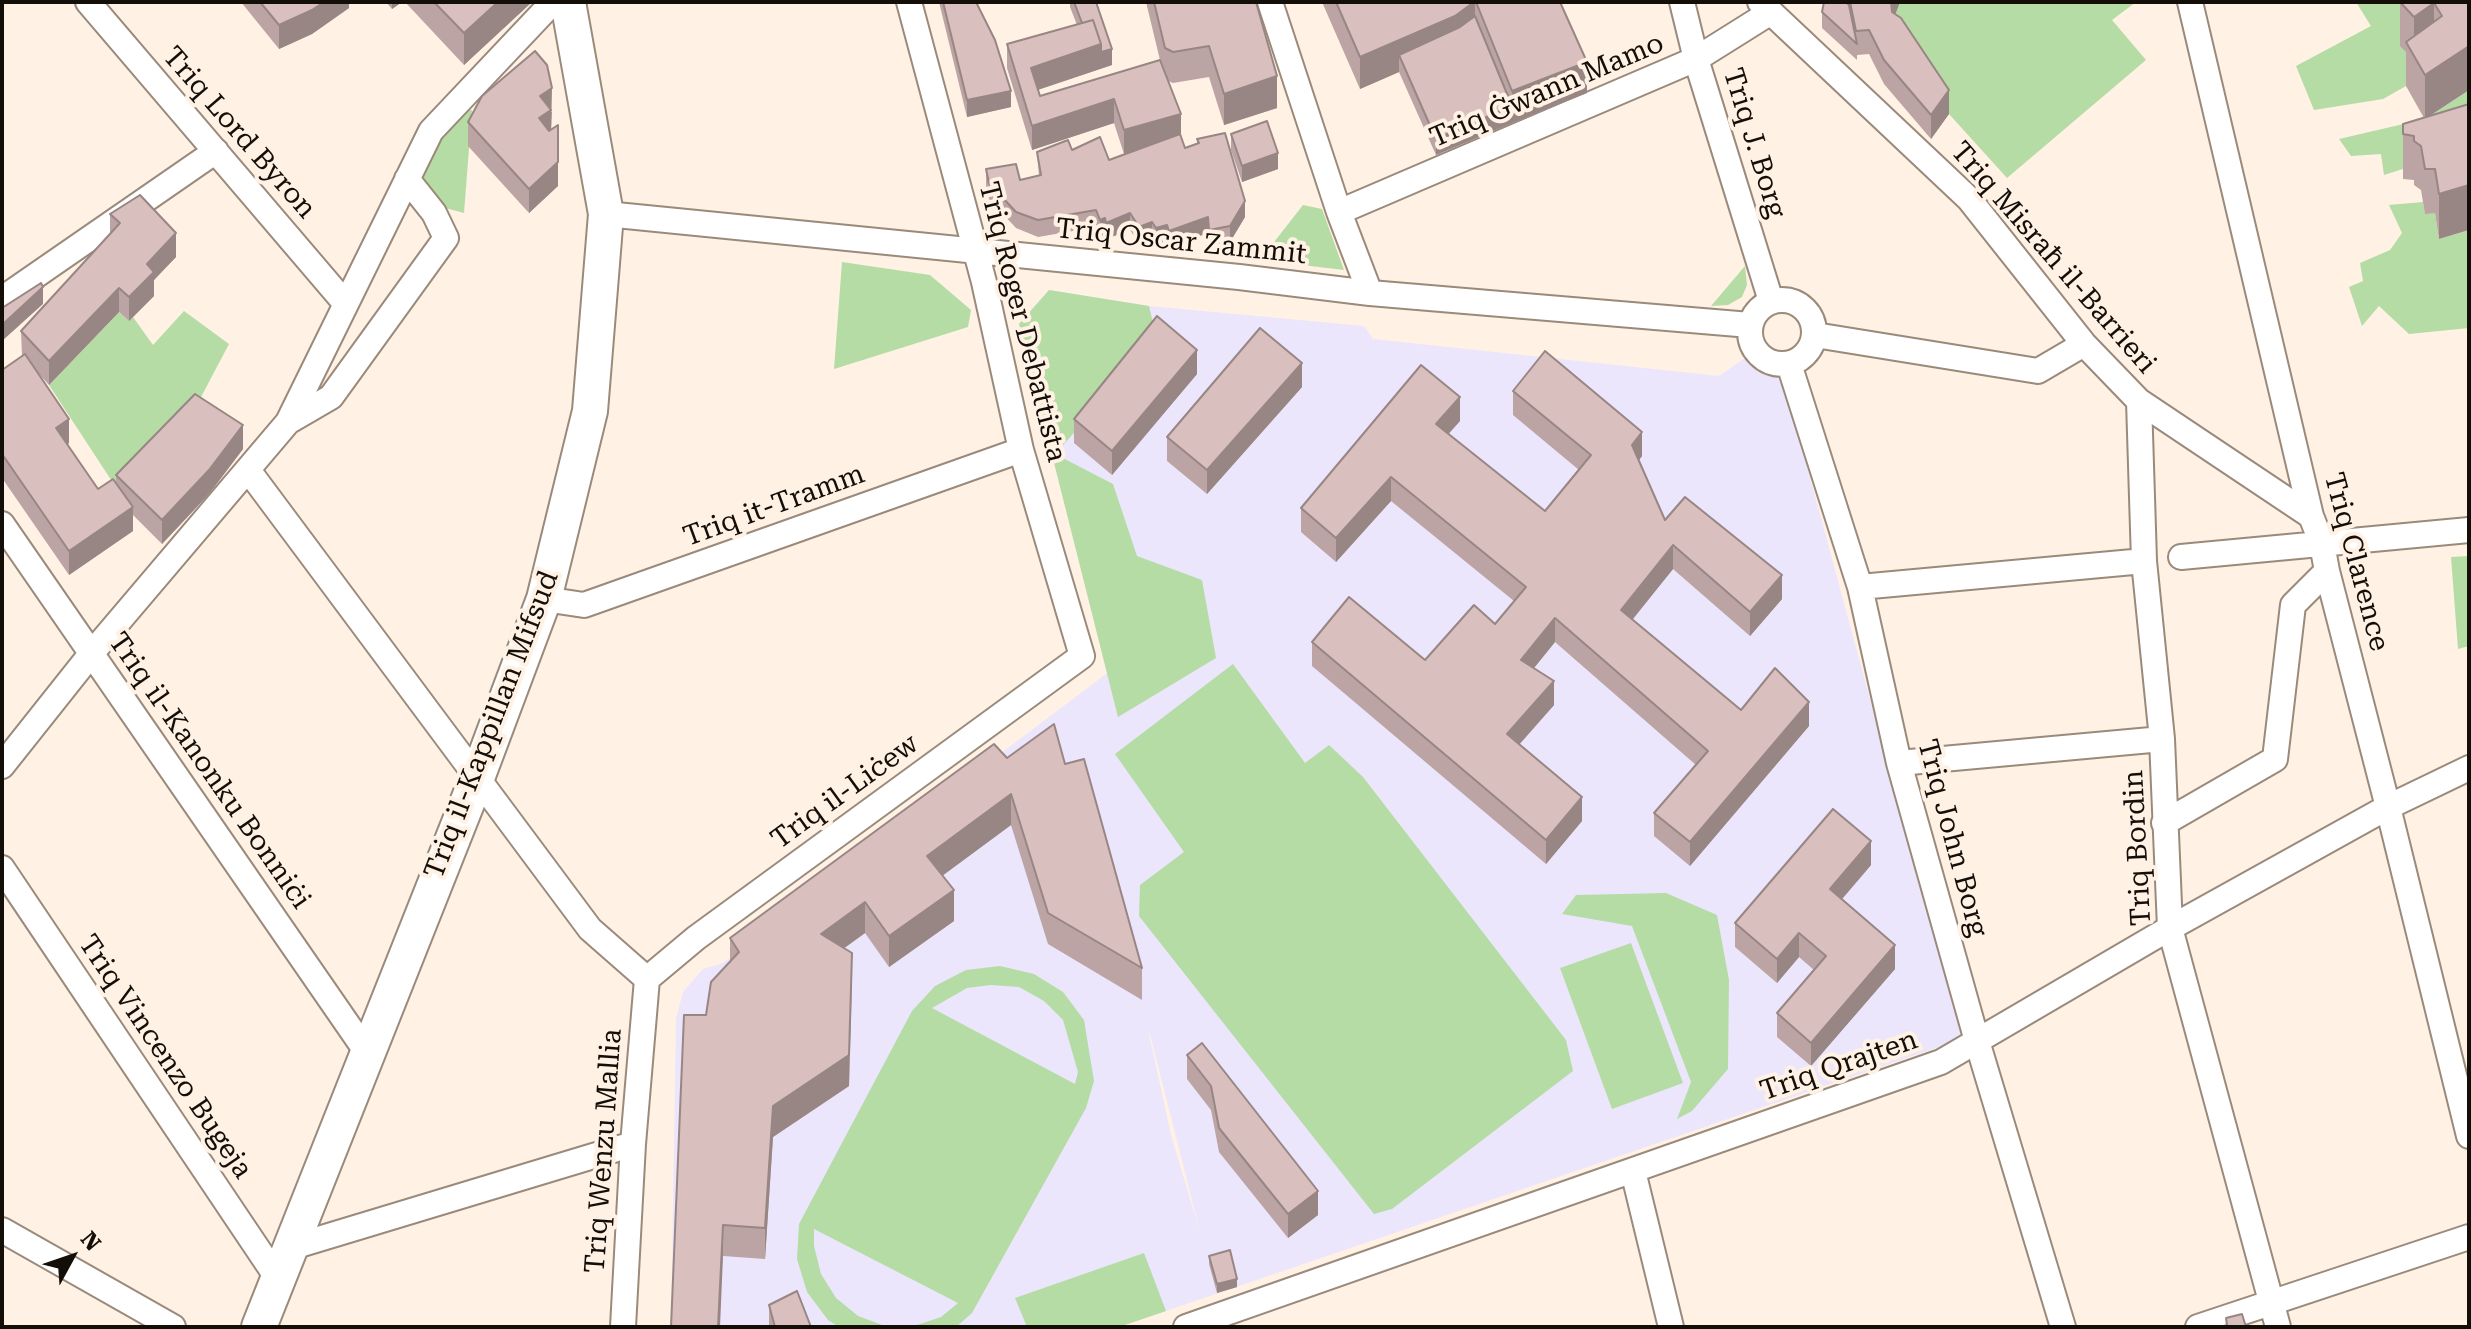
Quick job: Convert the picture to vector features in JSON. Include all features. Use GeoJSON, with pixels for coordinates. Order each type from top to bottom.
{"type":"FeatureCollection","features":[{"type":"Feature","properties":{"kind":"street","name":"Triq Lord Byron"},"geometry":{"type":"LineString","coordinates":[[88,2],[345,303]]}},
{"type":"Feature","properties":{"kind":"street"},"geometry":{"type":"LineString","coordinates":[[2,766],[91,654],[288,422],[431,131],[553,2]]}},
{"type":"Feature","properties":{"kind":"street","name":"Triq il-Kappillan Mifsud"},"geometry":{"type":"LineString","coordinates":[[259,1327],[366,1051],[477,778],[544,599],[590,411],[606,214],[568,2]]}},
{"type":"Feature","properties":{"kind":"street","name":"Triq Roger Debattista"},"geometry":{"type":"LineString","coordinates":[[909,2],[976,251],[1021,450],[1082,656]]}},
{"type":"Feature","properties":{"kind":"street"},"geometry":{"type":"LineString","coordinates":[[1270,2],[1339,212],[1370,293]]}},
{"type":"Feature","properties":{"kind":"street","name":"Triq J. Borg"},"geometry":{"type":"LineString","coordinates":[[1682,2],[1696,59],[1771,301]]}},
{"type":"Feature","properties":{"kind":"street","name":"Triq Clarence"},"geometry":{"type":"LineString","coordinates":[[2190,2],[2311,516],[2322,544],[2469,1136]]}},
{"type":"Feature","properties":{"kind":"street","name":"Triq Ġwann Mamo"},"geometry":{"type":"LineString","coordinates":[[1339,212],[1696,59],[1767,5]]}},
{"type":"Feature","properties":{"kind":"street","name":"Triq Misraħ il-Barrieri"},"geometry":{"type":"LineString","coordinates":[[1767,5],[1969,199],[2084,344],[2139,401],[2311,516]]}},
{"type":"Feature","properties":{"kind":"street"},"geometry":{"type":"LineString","coordinates":[[2,299],[216,151]]}},
{"type":"Feature","properties":{"kind":"street"},"geometry":{"type":"LineString","coordinates":[[288,422],[331,397],[446,238],[434,213],[407,179]]}},
{"type":"Feature","properties":{"kind":"street","name":"Triq Oscar Zammit"},"geometry":{"type":"LineString","coordinates":[[606,214],[1239,277],[1370,293],[1750,325]]}},
{"type":"Feature","properties":{"kind":"street"},"geometry":{"type":"LineString","coordinates":[[1782,299],[1803,307],[1814,324],[1815,335],[1806,354],[1789,364],[1779,364],[1760,356],[1753,348],[1750,325],[1761,307],[1782,299]]}},
{"type":"Feature","properties":{"kind":"street"},"geometry":{"type":"LineString","coordinates":[[1815,335],[2038,371],[2084,344]]}},
{"type":"Feature","properties":{"kind":"street","name":"Triq John Borg"},"geometry":{"type":"LineString","coordinates":[[1789,364],[1860,587],[1899,763],[1977,1041],[2063,1327]]}},
{"type":"Feature","properties":{"kind":"street","name":"Triq Bordin"},"geometry":{"type":"LineString","coordinates":[[2139,401],[2144,561],[2162,739],[2170,928],[2278,1327]]}},
{"type":"Feature","properties":{"kind":"street","name":"Triq it-Tramm"},"geometry":{"type":"LineString","coordinates":[[544,599],[584,605],[1021,450]]}},
{"type":"Feature","properties":{"kind":"street"},"geometry":{"type":"LineString","coordinates":[[248,470],[590,929],[647,979]]}},
{"type":"Feature","properties":{"kind":"street"},"geometry":{"type":"LineString","coordinates":[[2181,557],[2469,530]]}},
{"type":"Feature","properties":{"kind":"street","name":"Triq il-Kanonku Bonniċi"},"geometry":{"type":"LineString","coordinates":[[4,531],[366,1051]]}},
{"type":"Feature","properties":{"kind":"street"},"geometry":{"type":"LineString","coordinates":[[1860,587],[2144,561]]}},
{"type":"Feature","properties":{"kind":"street"},"geometry":{"type":"LineString","coordinates":[[2164,823],[2275,759],[2293,605],[2327,571]]}},
{"type":"Feature","properties":{"kind":"street","name":"Triq il-Liċew"},"geometry":{"type":"LineString","coordinates":[[647,979],[696,938],[1082,656]]}},
{"type":"Feature","properties":{"kind":"street"},"geometry":{"type":"LineString","coordinates":[[1899,763],[2162,739]]}},
{"type":"Feature","properties":{"kind":"street","name":"Triq Qrajten"},"geometry":{"type":"LineString","coordinates":[[1186,1327],[1245,1318],[1633,1171],[1941,1062],[2170,928],[2388,807],[2469,768]]}},
{"type":"Feature","properties":{"kind":"street","name":"Triq Vincenzo Bugeja"},"geometry":{"type":"LineString","coordinates":[[2,868],[283,1264]]}},
{"type":"Feature","properties":{"kind":"street","name":"Triq Wenzu Mallia"},"geometry":{"type":"LineString","coordinates":[[623,1327],[633,1144],[647,979]]}},
{"type":"Feature","properties":{"kind":"street"},"geometry":{"type":"LineString","coordinates":[[283,1264],[633,1144]]}},
{"type":"Feature","properties":{"kind":"street"},"geometry":{"type":"LineString","coordinates":[[1633,1171],[1671,1327]]}},
{"type":"Feature","properties":{"kind":"street"},"geometry":{"type":"LineString","coordinates":[[2,1230],[173,1327]]}},
{"type":"Feature","properties":{"kind":"street"},"geometry":{"type":"LineString","coordinates":[[2198,1327],[2469,1237]]}},
{"type":"Feature","properties":{"kind":"shaded area"},"geometry":{"type":"Polygon","coordinates":[[[1049,290],[1149,306],[1364,326],[1373,339],[1719,376],[1748,356],[1782,374],[1962,1039],[1119,1327],[671,1327],[676,1019],[683,992],[703,969],[723,963],[1110,671],[1019,324],[1049,290]],[[1150,1034],[1171,1135],[1200,1232],[1150,1034]]]}},
{"type":"Feature","properties":{"kind":"green space"},"geometry":{"type":"Polygon","coordinates":[[[1901,2],[2136,2],[2112,20],[2146,60],[2007,178],[1949,114],[1901,42],[1893,24],[1896,6],[1901,2]]]}},
{"type":"Feature","properties":{"kind":"green space"},"geometry":{"type":"Polygon","coordinates":[[[2356,2],[2414,2],[2414,61],[2406,86],[2383,99],[2314,110],[2296,66],[2371,26],[2356,2]]]}},
{"type":"Feature","properties":{"kind":"green space"},"geometry":{"type":"Polygon","coordinates":[[[2469,90],[2469,148],[2384,175],[2381,154],[2351,156],[2339,139],[2425,119],[2469,90]]]}},
{"type":"Feature","properties":{"kind":"green space"},"geometry":{"type":"Polygon","coordinates":[[[472,110],[464,213],[438,206],[414,181],[453,113],[472,110]]]}},
{"type":"Feature","properties":{"kind":"green space"},"geometry":{"type":"Polygon","coordinates":[[[2423,202],[2425,213],[2435,213],[2439,239],[2469,230],[2469,328],[2409,334],[2379,306],[2362,326],[2349,287],[2363,281],[2360,263],[2390,250],[2402,233],[2389,205],[2423,202]]]}},
{"type":"Feature","properties":{"kind":"green space"},"geometry":{"type":"Polygon","coordinates":[[[1303,205],[1322,209],[1344,270],[1260,260],[1303,205]]]}},
{"type":"Feature","properties":{"kind":"green space"},"geometry":{"type":"Polygon","coordinates":[[[842,262],[930,275],[971,310],[968,327],[834,369],[842,262]]]}},
{"type":"Feature","properties":{"kind":"green space"},"geometry":{"type":"Polygon","coordinates":[[[1745,266],[1747,285],[1742,297],[1728,305],[1711,306],[1745,266]]]}},
{"type":"Feature","properties":{"kind":"green space"},"geometry":{"type":"Polygon","coordinates":[[[1049,290],[1149,306],[1157,340],[1055,454],[1113,484],[1137,556],[1202,580],[1216,658],[1118,717],[1019,324],[1049,290]]]}},
{"type":"Feature","properties":{"kind":"green space"},"geometry":{"type":"Polygon","coordinates":[[[184,311],[229,344],[191,416],[117,489],[49,385],[119,312],[129,321],[133,317],[153,345],[184,311]]]}},
{"type":"Feature","properties":{"kind":"green space"},"geometry":{"type":"Polygon","coordinates":[[[2469,556],[2469,646],[2458,649],[2451,557],[2469,556]]]}},
{"type":"Feature","properties":{"kind":"green space"},"geometry":{"type":"Polygon","coordinates":[[[1233,664],[1305,763],[1329,745],[1363,777],[1566,1040],[1573,1071],[1392,1209],[1374,1214],[1139,916],[1140,885],[1184,852],[1115,754],[1233,664]]]}},
{"type":"Feature","properties":{"kind":"green space"},"geometry":{"type":"Polygon","coordinates":[[[1666,893],[1717,915],[1729,980],[1728,1069],[1692,1111],[1677,1119],[1691,1082],[1632,926],[1562,914],[1576,895],[1666,893]]]}},
{"type":"Feature","properties":{"kind":"green space"},"geometry":{"type":"Polygon","coordinates":[[[1631,943],[1683,1083],[1612,1109],[1560,968],[1631,943]]]}},
{"type":"Feature","properties":{"kind":"green space"},"geometry":{"type":"Polygon","coordinates":[[[1000,966],[1034,974],[1063,992],[1084,1020],[1094,1081],[1086,1108],[972,1313],[956,1327],[839,1327],[828,1320],[807,1292],[797,1259],[799,1224],[912,1011],[935,986],[966,970],[1000,966]],[[991,985],[967,988],[932,1008],[1075,1084],[1078,1072],[1063,1020],[1044,1001],[1019,987],[991,985]],[[814,1229],[814,1246],[821,1274],[836,1298],[858,1316],[885,1326],[914,1326],[941,1317],[958,1303],[814,1229]]]}},
{"type":"Feature","properties":{"kind":"green space"},"geometry":{"type":"Polygon","coordinates":[[[1144,1253],[1166,1311],[1119,1327],[1027,1327],[1015,1298],[1144,1253]]]}},
{"type":"Feature","properties":{"kind":"building"},"geometry":{"type":"Polygon","coordinates":[[[260,2],[324,2],[279,25],[260,2]]]}},
{"type":"Feature","properties":{"kind":"building"},"geometry":{"type":"Polygon","coordinates":[[[434,2],[498,2],[464,33],[434,2]]]}},
{"type":"Feature","properties":{"kind":"building"},"geometry":{"type":"Polygon","coordinates":[[[943,2],[976,2],[995,40],[1011,91],[967,100],[943,2]]]}},
{"type":"Feature","properties":{"kind":"building"},"geometry":{"type":"Polygon","coordinates":[[[1074,2],[1096,2],[1112,49],[1101,52],[1093,20],[1082,23],[1074,2]]]}},
{"type":"Feature","properties":{"kind":"building"},"geometry":{"type":"Polygon","coordinates":[[[1154,2],[1256,2],[1277,76],[1224,94],[1209,46],[1173,52],[1165,48],[1154,2]]]}},
{"type":"Feature","properties":{"kind":"building"},"geometry":{"type":"Polygon","coordinates":[[[1336,2],[1474,2],[1455,16],[1360,57],[1336,2]]]}},
{"type":"Feature","properties":{"kind":"building"},"geometry":{"type":"Polygon","coordinates":[[[1476,2],[1560,2],[1587,62],[1512,91],[1476,2]]]}},
{"type":"Feature","properties":{"kind":"building"},"geometry":{"type":"Polygon","coordinates":[[[1824,2],[1846,2],[1849,5],[1857,44],[1822,12],[1824,2]]]}},
{"type":"Feature","properties":{"kind":"building"},"geometry":{"type":"Polygon","coordinates":[[[1850,2],[1891,2],[1892,12],[1901,18],[1949,90],[1931,115],[1884,60],[1869,30],[1856,31],[1850,2]]]}},
{"type":"Feature","properties":{"kind":"building"},"geometry":{"type":"Polygon","coordinates":[[[2400,2],[2469,2],[2469,46],[2425,75],[2406,42],[2442,16],[2434,3],[2414,17],[2400,2]]]}},
{"type":"Feature","properties":{"kind":"building"},"geometry":{"type":"Polygon","coordinates":[[[1475,16],[1512,106],[1436,139],[1399,55],[1460,27],[1475,16]]]}},
{"type":"Feature","properties":{"kind":"building"},"geometry":{"type":"Polygon","coordinates":[[[1093,20],[1101,44],[1031,68],[1040,96],[1160,60],[1181,114],[1124,130],[1114,99],[1032,126],[1007,44],[1093,20]]]}},
{"type":"Feature","properties":{"kind":"building"},"geometry":{"type":"Polygon","coordinates":[[[535,51],[547,65],[552,88],[540,96],[551,110],[539,118],[549,131],[558,125],[558,162],[529,189],[468,122],[482,96],[535,51]]]}},
{"type":"Feature","properties":{"kind":"building"},"geometry":{"type":"Polygon","coordinates":[[[2469,104],[2469,185],[2439,194],[2435,169],[2425,169],[2421,146],[2414,141],[2414,136],[2403,134],[2403,124],[2469,104]]]}},
{"type":"Feature","properties":{"kind":"building"},"geometry":{"type":"Polygon","coordinates":[[[1267,121],[1278,153],[1242,166],[1231,134],[1267,121]]]}},
{"type":"Feature","properties":{"kind":"building"},"geometry":{"type":"Polygon","coordinates":[[[1225,133],[1245,201],[1230,226],[1209,230],[1208,217],[1169,231],[1167,225],[1156,228],[1152,222],[1139,227],[1130,213],[1106,223],[1105,218],[1100,220],[1096,210],[1038,220],[1016,212],[989,183],[986,169],[1016,164],[1020,180],[1041,175],[1037,152],[1068,140],[1072,150],[1100,137],[1109,160],[1180,134],[1185,148],[1199,143],[1197,139],[1225,133]]]}},
{"type":"Feature","properties":{"kind":"building"},"geometry":{"type":"Polygon","coordinates":[[[140,195],[176,233],[147,264],[154,272],[129,297],[119,288],[49,361],[21,331],[120,223],[110,214],[140,195]]]}},
{"type":"Feature","properties":{"kind":"building"},"geometry":{"type":"Polygon","coordinates":[[[41,283],[43,287],[2,325],[2,308],[41,283]]]}},
{"type":"Feature","properties":{"kind":"building"},"geometry":{"type":"Polygon","coordinates":[[[1157,316],[1197,350],[1112,451],[1074,419],[1157,316]]]}},
{"type":"Feature","properties":{"kind":"building"},"geometry":{"type":"Polygon","coordinates":[[[1260,328],[1302,363],[1207,470],[1167,437],[1260,328]]]}},
{"type":"Feature","properties":{"kind":"building"},"geometry":{"type":"Polygon","coordinates":[[[1545,351],[1642,432],[1632,445],[1665,520],[1685,497],[1782,575],[1750,612],[1673,545],[1621,610],[1741,710],[1775,668],[1809,702],[1690,842],[1654,813],[1708,751],[1555,618],[1521,660],[1554,681],[1507,734],[1582,797],[1546,840],[1312,642],[1349,597],[1425,660],[1474,605],[1495,624],[1526,587],[1391,477],[1336,538],[1301,508],[1421,365],[1460,397],[1436,424],[1545,511],[1591,455],[1513,391],[1545,351]]]}},
{"type":"Feature","properties":{"kind":"building"},"geometry":{"type":"Polygon","coordinates":[[[25,354],[69,419],[56,428],[98,489],[113,479],[133,507],[69,551],[2,454],[2,370],[25,354]]]}},
{"type":"Feature","properties":{"kind":"building"},"geometry":{"type":"Polygon","coordinates":[[[195,394],[243,425],[209,470],[162,520],[116,475],[195,394]]]}},
{"type":"Feature","properties":{"kind":"building"},"geometry":{"type":"Polygon","coordinates":[[[1054,724],[1065,764],[1084,759],[1142,968],[1048,913],[1011,794],[927,856],[954,890],[889,936],[865,902],[821,934],[852,953],[849,1055],[773,1106],[765,1228],[723,1225],[718,1327],[671,1327],[684,1015],[706,1015],[711,982],[739,952],[730,938],[994,744],[1007,758],[1054,724]]]}},
{"type":"Feature","properties":{"kind":"building"},"geometry":{"type":"Polygon","coordinates":[[[1833,809],[1871,841],[1830,889],[1895,945],[1811,1043],[1777,1013],[1826,956],[1799,933],[1777,959],[1735,923],[1833,809]]]}},
{"type":"Feature","properties":{"kind":"building"},"geometry":{"type":"Polygon","coordinates":[[[1202,1043],[1318,1191],[1288,1214],[1219,1128],[1211,1086],[1187,1055],[1202,1043]]]}},
{"type":"Feature","properties":{"kind":"building"},"geometry":{"type":"Polygon","coordinates":[[[1230,1250],[1237,1279],[1217,1284],[1209,1256],[1230,1250]]]}},
{"type":"Feature","properties":{"kind":"building"},"geometry":{"type":"Polygon","coordinates":[[[797,1291],[811,1327],[775,1327],[769,1305],[797,1291]]]}},
{"type":"Feature","properties":{"kind":"building"},"geometry":{"type":"Polygon","coordinates":[[[2242,1314],[2246,1327],[2221,1327],[2227,1325],[2226,1318],[2242,1314]]]}}]}
